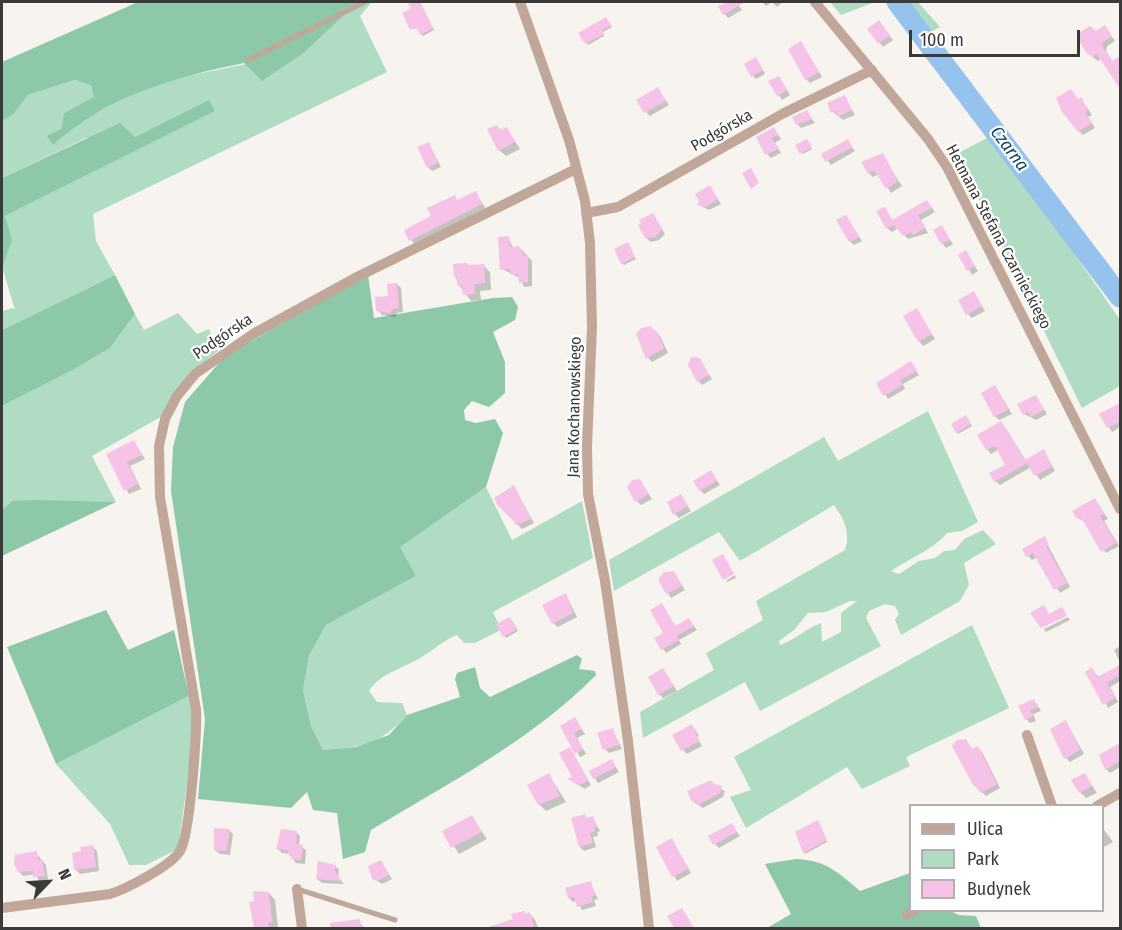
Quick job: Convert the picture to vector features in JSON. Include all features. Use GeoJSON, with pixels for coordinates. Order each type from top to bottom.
{"type":"FeatureCollection","features":[{"type":"Feature","properties":{"kind":"street","name":"Jana Kochanowskiego"},"geometry":{"type":"LineString","coordinates":[[520,2],[569,140],[586,213],[590,243],[592,327],[587,446],[588,494],[605,581],[628,741],[649,928]]}},
{"type":"Feature","properties":{"kind":"street","name":"Hetmana Stefana Czarnieckiego"},"geometry":{"type":"LineString","coordinates":[[815,2],[872,70],[947,167],[1120,509]]}},
{"type":"Feature","properties":{"kind":"street","name":"Podgórska"},"geometry":{"type":"LineString","coordinates":[[586,213],[618,207],[784,113],[872,70]]}},
{"type":"Feature","properties":{"kind":"street","name":"Podgórska"},"geometry":{"type":"LineString","coordinates":[[2,908],[110,894],[123,890],[175,858],[182,850],[187,829],[197,727],[160,497],[159,446],[165,420],[177,396],[195,374],[270,324],[359,276],[576,169]]}},
{"type":"Feature","properties":{"kind":"street"},"geometry":{"type":"LineString","coordinates":[[1027,735],[1051,804]]}},
{"type":"Feature","properties":{"kind":"street"},"geometry":{"type":"LineString","coordinates":[[1101,804],[1120,793]]}},
{"type":"Feature","properties":{"kind":"street"},"geometry":{"type":"LineString","coordinates":[[297,889],[302,928]]}},
{"type":"Feature","properties":{"kind":"lane"},"geometry":{"type":"LineString","coordinates":[[248,60],[365,2]]}},
{"type":"Feature","properties":{"kind":"lane"},"geometry":{"type":"LineString","coordinates":[[297,889],[395,920]]}},
{"type":"Feature","properties":{"kind":"green space"},"geometry":{"type":"Polygon","coordinates":[[[138,2],[358,2],[305,52],[262,81],[244,63],[167,82],[96,113],[53,145],[47,136],[61,129],[64,113],[94,97],[91,85],[75,80],[28,95],[13,115],[2,121],[2,62],[138,2]]]}},
{"type":"Feature","properties":{"kind":"green space"},"geometry":{"type":"Polygon","coordinates":[[[358,2],[372,2],[360,16],[387,72],[93,214],[96,241],[115,275],[2,330],[2,311],[13,308],[15,310],[3,270],[2,288],[2,268],[11,240],[5,216],[214,111],[208,101],[135,137],[86,138],[2,178],[2,121],[13,115],[28,95],[75,80],[91,84],[95,97],[64,113],[61,129],[54,144],[77,123],[133,94],[172,79],[305,52],[358,2]]]}},
{"type":"Feature","properties":{"kind":"green space"},"geometry":{"type":"Polygon","coordinates":[[[830,2],[875,2],[841,15],[830,2]]]}},
{"type":"Feature","properties":{"kind":"green space"},"geometry":{"type":"Polygon","coordinates":[[[901,2],[918,2],[940,27],[925,35],[901,2]]]}},
{"type":"Feature","properties":{"kind":"green space"},"geometry":{"type":"Polygon","coordinates":[[[209,100],[215,111],[5,216],[12,240],[2,268],[2,178],[120,123],[135,137],[209,100]]]}},
{"type":"Feature","properties":{"kind":"green space"},"geometry":{"type":"Polygon","coordinates":[[[993,135],[1120,320],[1120,386],[1082,408],[973,187],[954,155],[993,135]]]}},
{"type":"Feature","properties":{"kind":"green space"},"geometry":{"type":"Polygon","coordinates":[[[115,275],[135,314],[110,348],[73,370],[2,406],[2,330],[115,275]]]}},
{"type":"Feature","properties":{"kind":"green space"},"geometry":{"type":"Polygon","coordinates":[[[368,275],[374,318],[493,298],[512,297],[518,307],[515,320],[493,332],[505,362],[505,393],[489,407],[472,401],[464,410],[465,420],[476,423],[495,419],[503,433],[486,487],[400,547],[416,576],[326,625],[309,656],[303,690],[311,726],[323,750],[356,747],[389,735],[407,715],[460,697],[455,679],[457,673],[475,667],[480,688],[490,697],[577,655],[582,659],[579,669],[595,671],[596,675],[545,720],[517,740],[371,830],[365,852],[343,859],[337,813],[313,810],[307,792],[291,808],[198,799],[205,719],[171,491],[173,447],[185,402],[225,356],[368,275]]]}},
{"type":"Feature","properties":{"kind":"green space"},"geometry":{"type":"Polygon","coordinates":[[[178,313],[197,334],[209,329],[218,351],[190,373],[171,411],[92,456],[116,502],[12,501],[2,510],[2,406],[73,370],[110,348],[135,314],[144,330],[178,313]]]}},
{"type":"Feature","properties":{"kind":"green space"},"geometry":{"type":"Polygon","coordinates":[[[928,411],[978,522],[962,531],[947,533],[928,549],[891,571],[899,574],[919,561],[935,558],[944,551],[955,550],[964,539],[983,530],[996,544],[964,563],[969,585],[960,601],[901,635],[895,620],[899,614],[895,606],[885,604],[869,611],[866,618],[881,646],[760,711],[745,682],[643,738],[640,712],[714,670],[706,653],[763,620],[756,601],[845,550],[847,532],[834,505],[740,561],[719,532],[614,591],[609,560],[824,437],[838,461],[928,411]],[[850,601],[826,612],[808,613],[794,630],[779,641],[780,645],[821,623],[822,642],[841,632],[841,613],[857,601],[850,601]]]}},
{"type":"Feature","properties":{"kind":"green space"},"geometry":{"type":"Polygon","coordinates":[[[486,487],[512,540],[582,501],[593,558],[493,612],[501,630],[475,643],[464,643],[457,635],[418,660],[380,679],[369,691],[377,702],[402,703],[407,715],[388,733],[370,743],[323,750],[311,726],[303,690],[309,656],[326,625],[416,576],[399,547],[486,487]]]}},
{"type":"Feature","properties":{"kind":"green space"},"geometry":{"type":"Polygon","coordinates":[[[12,501],[116,502],[2,556],[2,510],[12,501]]]}},
{"type":"Feature","properties":{"kind":"green space"},"geometry":{"type":"Polygon","coordinates":[[[106,610],[128,650],[174,630],[189,696],[56,764],[7,647],[106,610]]]}},
{"type":"Feature","properties":{"kind":"green space"},"geometry":{"type":"Polygon","coordinates":[[[972,625],[1009,708],[906,757],[910,766],[862,789],[847,767],[746,828],[730,797],[751,790],[734,757],[972,625]]]}},
{"type":"Feature","properties":{"kind":"green space"},"geometry":{"type":"Polygon","coordinates":[[[189,696],[196,719],[178,849],[146,865],[129,865],[110,824],[56,764],[189,696]]]}},
{"type":"Feature","properties":{"kind":"green space"},"geometry":{"type":"Polygon","coordinates":[[[796,859],[815,862],[831,868],[860,891],[909,873],[909,912],[952,912],[959,915],[976,916],[981,928],[767,928],[791,914],[765,864],[796,859]]]}},
{"type":"Feature","properties":{"kind":"building"},"geometry":{"type":"Polygon","coordinates":[[[420,2],[433,28],[420,35],[416,27],[410,30],[402,13],[411,8],[408,4],[420,2]]]}},
{"type":"Feature","properties":{"kind":"building"},"geometry":{"type":"Polygon","coordinates":[[[727,2],[745,2],[723,15],[718,6],[727,2]]]}},
{"type":"Feature","properties":{"kind":"building"},"geometry":{"type":"Polygon","coordinates":[[[606,17],[611,25],[602,30],[604,34],[585,44],[578,33],[606,17]]]}},
{"type":"Feature","properties":{"kind":"building"},"geometry":{"type":"Polygon","coordinates":[[[879,20],[890,36],[878,44],[867,29],[879,20]]]}},
{"type":"Feature","properties":{"kind":"building"},"geometry":{"type":"Polygon","coordinates":[[[1105,25],[1112,36],[1103,42],[1102,46],[1112,61],[1120,56],[1120,89],[1097,54],[1092,57],[1088,55],[1078,39],[1080,38],[1077,34],[1090,26],[1096,31],[1105,25]]]}},
{"type":"Feature","properties":{"kind":"building"},"geometry":{"type":"Polygon","coordinates":[[[801,41],[819,72],[805,80],[788,49],[801,41]]]}},
{"type":"Feature","properties":{"kind":"building"},"geometry":{"type":"Polygon","coordinates":[[[756,57],[763,70],[751,77],[744,64],[756,57]]]}},
{"type":"Feature","properties":{"kind":"building"},"geometry":{"type":"Polygon","coordinates":[[[779,76],[787,90],[777,96],[768,81],[779,76]]]}},
{"type":"Feature","properties":{"kind":"building"},"geometry":{"type":"Polygon","coordinates":[[[658,87],[666,101],[644,113],[636,100],[658,87]]]}},
{"type":"Feature","properties":{"kind":"building"},"geometry":{"type":"Polygon","coordinates":[[[1071,89],[1078,99],[1081,97],[1089,110],[1085,112],[1092,123],[1078,132],[1062,112],[1056,98],[1071,89]]]}},
{"type":"Feature","properties":{"kind":"building"},"geometry":{"type":"Polygon","coordinates":[[[845,95],[852,110],[838,117],[835,111],[831,113],[827,103],[845,95]]]}},
{"type":"Feature","properties":{"kind":"building"},"geometry":{"type":"Polygon","coordinates":[[[807,110],[812,119],[796,125],[792,117],[807,110]]]}},
{"type":"Feature","properties":{"kind":"building"},"geometry":{"type":"Polygon","coordinates":[[[497,125],[500,130],[507,127],[515,142],[498,151],[487,129],[497,125]]]}},
{"type":"Feature","properties":{"kind":"building"},"geometry":{"type":"Polygon","coordinates":[[[774,127],[778,135],[772,138],[778,149],[765,155],[756,137],[774,127]]]}},
{"type":"Feature","properties":{"kind":"building"},"geometry":{"type":"Polygon","coordinates":[[[807,139],[812,147],[800,154],[795,145],[807,139]]]}},
{"type":"Feature","properties":{"kind":"building"},"geometry":{"type":"Polygon","coordinates":[[[848,139],[852,147],[825,162],[821,154],[848,139]]]}},
{"type":"Feature","properties":{"kind":"building"},"geometry":{"type":"Polygon","coordinates":[[[429,142],[438,163],[427,168],[417,147],[429,142]]]}},
{"type":"Feature","properties":{"kind":"building"},"geometry":{"type":"Polygon","coordinates":[[[883,153],[898,181],[886,189],[874,170],[868,174],[861,162],[883,153]]]}},
{"type":"Feature","properties":{"kind":"building"},"geometry":{"type":"Polygon","coordinates":[[[751,168],[759,183],[751,189],[742,173],[751,168]]]}},
{"type":"Feature","properties":{"kind":"building"},"geometry":{"type":"Polygon","coordinates":[[[710,185],[718,199],[705,207],[697,205],[699,201],[695,194],[710,185]]]}},
{"type":"Feature","properties":{"kind":"building"},"geometry":{"type":"Polygon","coordinates":[[[476,191],[482,204],[409,241],[404,230],[431,216],[427,208],[455,195],[457,200],[476,191]]]}},
{"type":"Feature","properties":{"kind":"building"},"geometry":{"type":"Polygon","coordinates":[[[927,200],[932,208],[918,215],[925,228],[913,235],[911,232],[903,236],[894,225],[886,229],[876,211],[885,207],[892,220],[927,200]]]}},
{"type":"Feature","properties":{"kind":"building"},"geometry":{"type":"Polygon","coordinates":[[[653,213],[662,229],[655,237],[645,238],[638,225],[641,223],[639,220],[653,213]]]}},
{"type":"Feature","properties":{"kind":"building"},"geometry":{"type":"Polygon","coordinates":[[[846,215],[859,237],[849,242],[836,220],[846,215]]]}},
{"type":"Feature","properties":{"kind":"building"},"geometry":{"type":"Polygon","coordinates":[[[942,225],[950,240],[941,244],[933,230],[942,225]]]}},
{"type":"Feature","properties":{"kind":"building"},"geometry":{"type":"Polygon","coordinates":[[[509,236],[510,247],[519,246],[524,256],[528,255],[528,282],[519,283],[518,274],[511,275],[510,269],[500,270],[498,237],[509,236]]]}},
{"type":"Feature","properties":{"kind":"building"},"geometry":{"type":"Polygon","coordinates":[[[628,242],[635,257],[621,264],[614,249],[628,242]]]}},
{"type":"Feature","properties":{"kind":"building"},"geometry":{"type":"Polygon","coordinates":[[[966,250],[975,266],[967,271],[958,255],[966,250]]]}},
{"type":"Feature","properties":{"kind":"building"},"geometry":{"type":"Polygon","coordinates":[[[467,263],[468,265],[484,264],[485,283],[474,284],[475,294],[463,295],[462,285],[457,286],[453,264],[467,263]]]}},
{"type":"Feature","properties":{"kind":"building"},"geometry":{"type":"Polygon","coordinates":[[[397,283],[399,308],[393,309],[390,313],[376,311],[375,297],[388,296],[387,284],[397,283]]]}},
{"type":"Feature","properties":{"kind":"building"},"geometry":{"type":"Polygon","coordinates":[[[974,291],[982,306],[966,315],[958,300],[974,291]]]}},
{"type":"Feature","properties":{"kind":"building"},"geometry":{"type":"Polygon","coordinates":[[[917,308],[932,334],[918,342],[903,316],[917,308]]]}},
{"type":"Feature","properties":{"kind":"building"},"geometry":{"type":"Polygon","coordinates":[[[651,326],[654,331],[656,330],[664,348],[646,359],[636,334],[641,328],[651,326]]]}},
{"type":"Feature","properties":{"kind":"building"},"geometry":{"type":"Polygon","coordinates":[[[691,357],[700,358],[709,375],[697,382],[688,365],[691,357]]]}},
{"type":"Feature","properties":{"kind":"building"},"geometry":{"type":"Polygon","coordinates":[[[911,361],[917,371],[900,380],[903,385],[883,396],[876,383],[911,361]]]}},
{"type":"Feature","properties":{"kind":"building"},"geometry":{"type":"Polygon","coordinates":[[[995,385],[1009,409],[994,417],[981,393],[995,385]]]}},
{"type":"Feature","properties":{"kind":"building"},"geometry":{"type":"Polygon","coordinates":[[[1036,395],[1044,410],[1031,417],[1028,412],[1023,415],[1017,404],[1036,395]]]}},
{"type":"Feature","properties":{"kind":"building"},"geometry":{"type":"Polygon","coordinates":[[[1120,403],[1120,422],[1107,428],[1099,414],[1120,403]]]}},
{"type":"Feature","properties":{"kind":"building"},"geometry":{"type":"Polygon","coordinates":[[[966,415],[971,424],[956,433],[951,424],[966,415]]]}},
{"type":"Feature","properties":{"kind":"building"},"geometry":{"type":"Polygon","coordinates":[[[1001,421],[1025,460],[1044,449],[1052,467],[1034,476],[1027,463],[994,482],[989,473],[1005,465],[995,446],[986,450],[977,435],[1001,421]]]}},
{"type":"Feature","properties":{"kind":"building"},"geometry":{"type":"Polygon","coordinates":[[[134,440],[142,455],[127,462],[138,484],[124,491],[106,454],[134,440]]]}},
{"type":"Feature","properties":{"kind":"building"},"geometry":{"type":"Polygon","coordinates":[[[711,470],[717,481],[699,491],[693,481],[711,470]]]}},
{"type":"Feature","properties":{"kind":"building"},"geometry":{"type":"Polygon","coordinates":[[[640,479],[649,494],[635,502],[627,487],[632,480],[640,479]]]}},
{"type":"Feature","properties":{"kind":"building"},"geometry":{"type":"Polygon","coordinates":[[[514,485],[531,519],[516,525],[509,514],[507,515],[501,507],[499,508],[494,498],[514,485]]]}},
{"type":"Feature","properties":{"kind":"building"},"geometry":{"type":"Polygon","coordinates":[[[681,494],[688,506],[673,515],[667,502],[681,494]]]}},
{"type":"Feature","properties":{"kind":"building"},"geometry":{"type":"Polygon","coordinates":[[[1095,498],[1104,514],[1100,516],[1116,543],[1101,552],[1085,524],[1080,517],[1077,519],[1072,511],[1095,498]]]}},
{"type":"Feature","properties":{"kind":"building"},"geometry":{"type":"Polygon","coordinates":[[[1045,536],[1049,545],[1046,546],[1067,583],[1054,590],[1033,553],[1026,557],[1022,549],[1045,536]]]}},
{"type":"Feature","properties":{"kind":"building"},"geometry":{"type":"Polygon","coordinates":[[[723,554],[734,574],[723,580],[712,560],[723,554]]]}},
{"type":"Feature","properties":{"kind":"building"},"geometry":{"type":"Polygon","coordinates":[[[674,571],[682,586],[666,594],[658,580],[664,572],[674,571]]]}},
{"type":"Feature","properties":{"kind":"building"},"geometry":{"type":"Polygon","coordinates":[[[566,593],[573,613],[552,624],[542,605],[566,593]]]}},
{"type":"Feature","properties":{"kind":"building"},"geometry":{"type":"Polygon","coordinates":[[[662,603],[675,626],[689,618],[694,626],[676,636],[679,640],[661,650],[654,638],[663,633],[650,610],[662,603]]]}},
{"type":"Feature","properties":{"kind":"building"},"geometry":{"type":"Polygon","coordinates":[[[1044,605],[1049,614],[1062,607],[1067,616],[1041,628],[1030,613],[1044,605]]]}},
{"type":"Feature","properties":{"kind":"building"},"geometry":{"type":"Polygon","coordinates":[[[510,617],[517,629],[503,637],[496,624],[510,617]]]}},
{"type":"Feature","properties":{"kind":"building"},"geometry":{"type":"Polygon","coordinates":[[[1120,665],[1120,675],[1107,683],[1115,698],[1103,705],[1085,672],[1092,667],[1097,677],[1120,665]]]}},
{"type":"Feature","properties":{"kind":"building"},"geometry":{"type":"Polygon","coordinates":[[[663,668],[674,686],[658,695],[648,677],[663,668]]]}},
{"type":"Feature","properties":{"kind":"building"},"geometry":{"type":"Polygon","coordinates":[[[1034,699],[1038,707],[1030,710],[1033,716],[1025,720],[1018,706],[1034,699]]]}},
{"type":"Feature","properties":{"kind":"building"},"geometry":{"type":"Polygon","coordinates":[[[575,717],[582,729],[574,733],[583,749],[575,754],[560,726],[575,717]]]}},
{"type":"Feature","properties":{"kind":"building"},"geometry":{"type":"Polygon","coordinates":[[[1066,720],[1080,750],[1064,759],[1050,729],[1066,720]]]}},
{"type":"Feature","properties":{"kind":"building"},"geometry":{"type":"Polygon","coordinates":[[[692,724],[699,741],[681,751],[672,735],[692,724]]]}},
{"type":"Feature","properties":{"kind":"building"},"geometry":{"type":"Polygon","coordinates":[[[613,728],[619,745],[603,750],[597,733],[613,728]]]}},
{"type":"Feature","properties":{"kind":"building"},"geometry":{"type":"Polygon","coordinates":[[[966,739],[972,749],[978,746],[997,784],[980,793],[975,784],[973,785],[952,746],[957,740],[966,739]]]}},
{"type":"Feature","properties":{"kind":"building"},"geometry":{"type":"Polygon","coordinates":[[[1120,743],[1120,761],[1105,770],[1099,755],[1120,743]]]}},
{"type":"Feature","properties":{"kind":"building"},"geometry":{"type":"Polygon","coordinates":[[[570,747],[588,781],[579,785],[567,779],[572,777],[559,753],[570,747]]]}},
{"type":"Feature","properties":{"kind":"building"},"geometry":{"type":"Polygon","coordinates":[[[612,759],[616,767],[593,779],[589,771],[612,759]]]}},
{"type":"Feature","properties":{"kind":"building"},"geometry":{"type":"Polygon","coordinates":[[[549,773],[560,796],[538,805],[527,785],[549,773]]]}},
{"type":"Feature","properties":{"kind":"building"},"geometry":{"type":"Polygon","coordinates":[[[1085,773],[1092,786],[1079,793],[1071,780],[1085,773]]]}},
{"type":"Feature","properties":{"kind":"building"},"geometry":{"type":"Polygon","coordinates":[[[711,780],[714,784],[722,786],[720,793],[698,805],[696,801],[692,802],[687,791],[711,780]]]}},
{"type":"Feature","properties":{"kind":"building"},"geometry":{"type":"Polygon","coordinates":[[[585,814],[586,818],[593,816],[597,827],[594,828],[595,832],[590,833],[593,843],[579,847],[571,818],[585,814]]]}},
{"type":"Feature","properties":{"kind":"building"},"geometry":{"type":"Polygon","coordinates":[[[472,815],[482,832],[451,848],[442,831],[472,815]]]}},
{"type":"Feature","properties":{"kind":"building"},"geometry":{"type":"Polygon","coordinates":[[[818,820],[827,840],[803,853],[795,832],[818,820]]]}},
{"type":"Feature","properties":{"kind":"building"},"geometry":{"type":"Polygon","coordinates":[[[732,823],[737,832],[713,845],[708,836],[732,823]]]}},
{"type":"Feature","properties":{"kind":"building"},"geometry":{"type":"Polygon","coordinates":[[[214,828],[230,829],[226,851],[214,850],[214,828]]]}},
{"type":"Feature","properties":{"kind":"building"},"geometry":{"type":"Polygon","coordinates":[[[281,829],[297,831],[296,844],[303,845],[301,860],[291,859],[291,854],[287,854],[288,850],[276,849],[281,829]]]}},
{"type":"Feature","properties":{"kind":"building"},"geometry":{"type":"Polygon","coordinates":[[[672,838],[688,869],[672,877],[656,847],[672,838]]]}},
{"type":"Feature","properties":{"kind":"building"},"geometry":{"type":"Polygon","coordinates":[[[93,845],[96,867],[74,870],[72,853],[81,851],[80,847],[93,845]]]}},
{"type":"Feature","properties":{"kind":"building"},"geometry":{"type":"Polygon","coordinates":[[[37,851],[38,860],[42,859],[45,876],[33,877],[33,871],[18,872],[14,864],[15,855],[37,851]]]}},
{"type":"Feature","properties":{"kind":"building"},"geometry":{"type":"Polygon","coordinates":[[[381,860],[389,875],[377,881],[372,879],[368,866],[381,860]]]}},
{"type":"Feature","properties":{"kind":"building"},"geometry":{"type":"Polygon","coordinates":[[[318,861],[336,865],[335,872],[342,881],[316,879],[318,861]]]}},
{"type":"Feature","properties":{"kind":"building"},"geometry":{"type":"Polygon","coordinates":[[[591,881],[595,896],[591,896],[593,902],[577,907],[574,897],[568,898],[565,888],[591,881]]]}},
{"type":"Feature","properties":{"kind":"building"},"geometry":{"type":"Polygon","coordinates":[[[253,891],[269,892],[272,922],[268,923],[269,928],[254,928],[249,902],[254,901],[253,891]]]}},
{"type":"Feature","properties":{"kind":"building"},"geometry":{"type":"Polygon","coordinates":[[[682,908],[694,928],[674,928],[667,916],[682,908]]]}},
{"type":"Feature","properties":{"kind":"building"},"geometry":{"type":"Polygon","coordinates":[[[524,911],[525,914],[530,912],[534,927],[491,928],[491,926],[513,920],[511,914],[524,911]]]}},
{"type":"Feature","properties":{"kind":"building"},"geometry":{"type":"Polygon","coordinates":[[[360,919],[361,928],[331,928],[330,923],[360,919]]]}},
{"type":"Feature","properties":{"kind":"waterway","name":"Czarna"},"geometry":{"type":"LineString","coordinates":[[897,2],[1120,297]]}}]}
